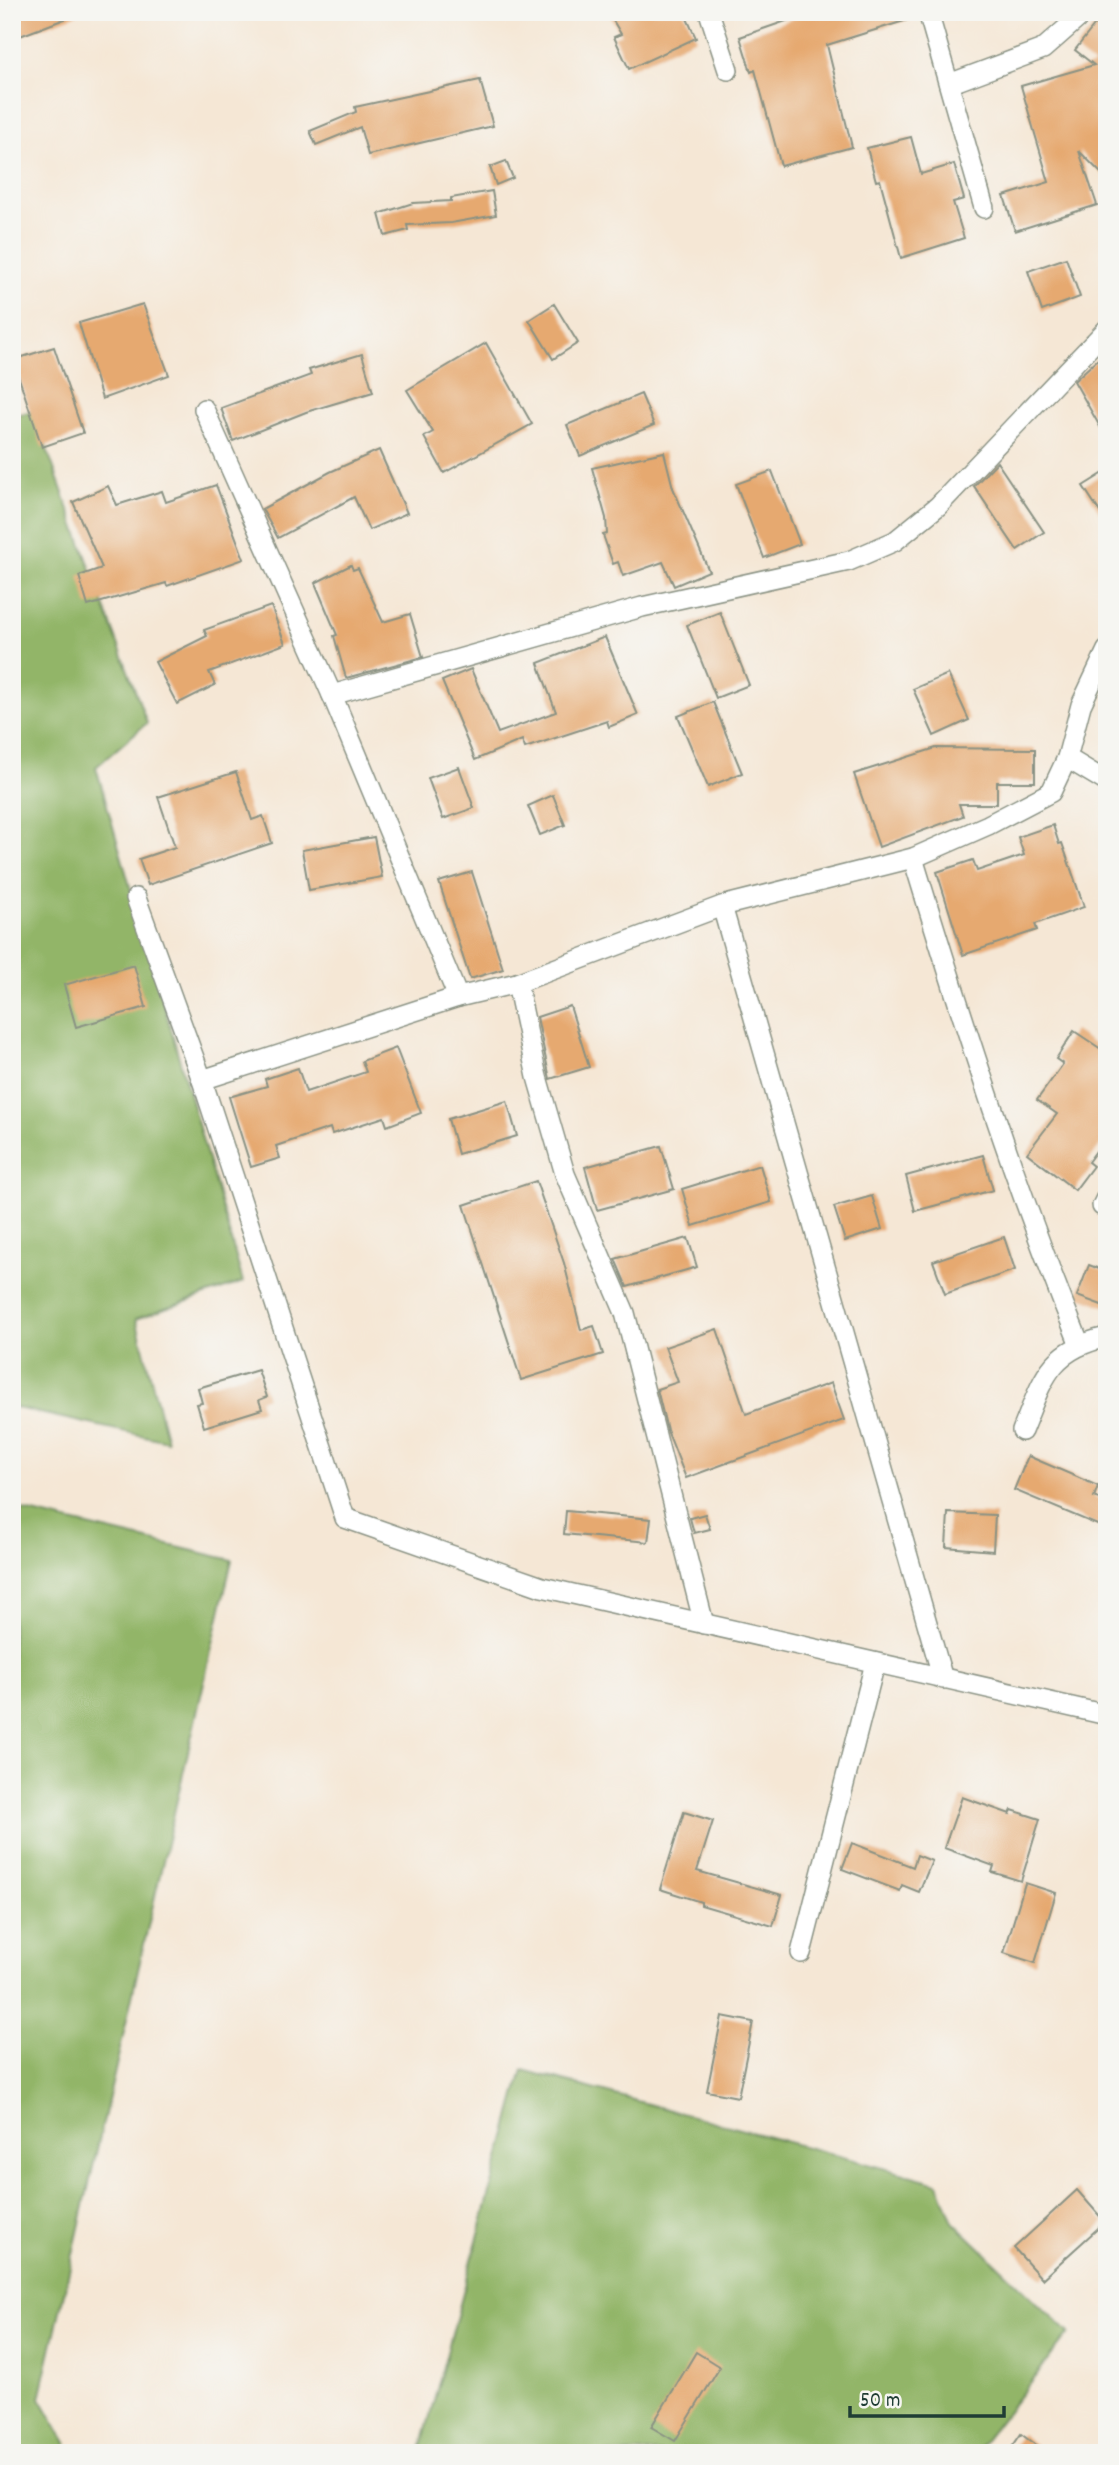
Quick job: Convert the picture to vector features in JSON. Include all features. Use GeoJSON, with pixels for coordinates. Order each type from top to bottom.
{"type":"FeatureCollection","features":[{"type":"Feature","properties":{"kind":"street"},"geometry":{"type":"LineString","coordinates":[[709,12],[728,70]]}},
{"type":"Feature","properties":{"kind":"street"},"geometry":{"type":"LineString","coordinates":[[928,12],[984,208]]}},
{"type":"Feature","properties":{"kind":"street"},"geometry":{"type":"LineString","coordinates":[[949,84],[1043,48],[1085,12]]}},
{"type":"Feature","properties":{"kind":"street"},"geometry":{"type":"LineString","coordinates":[[332,695],[642,607],[849,561],[895,541],[938,506],[1107,329]]}},
{"type":"Feature","properties":{"kind":"street"},"geometry":{"type":"LineString","coordinates":[[204,409],[332,695],[458,997]]}},
{"type":"Feature","properties":{"kind":"street"},"geometry":{"type":"LineString","coordinates":[[202,1080],[458,997],[517,983],[722,906],[913,858],[988,825],[1051,792],[1067,758],[1081,705],[1107,650]]}},
{"type":"Feature","properties":{"kind":"street"},"geometry":{"type":"LineString","coordinates":[[1067,758],[1107,782]]}},
{"type":"Feature","properties":{"kind":"street"},"geometry":{"type":"LineString","coordinates":[[913,858],[969,1041],[1049,1268],[1080,1345]]}},
{"type":"Feature","properties":{"kind":"street"},"geometry":{"type":"LineString","coordinates":[[136,898],[202,1080],[345,1518],[542,1587],[1107,1716]]}},
{"type":"Feature","properties":{"kind":"street"},"geometry":{"type":"LineString","coordinates":[[722,906],[943,1679]]}},
{"type":"Feature","properties":{"kind":"street"},"geometry":{"type":"LineString","coordinates":[[517,983],[537,1077],[565,1174],[625,1313],[704,1624]]}},
{"type":"Feature","properties":{"kind":"street"},"geometry":{"type":"LineString","coordinates":[[1022,1430],[1051,1365],[1062,1353],[1107,1337]]}},
{"type":"Feature","properties":{"kind":"street"},"geometry":{"type":"LineString","coordinates":[[801,1953],[875,1664]]}},
{"type":"Feature","properties":{"kind":"green space"},"geometry":{"type":"Polygon","coordinates":[[[33,411],[147,723],[96,767],[243,1282],[136,1319],[167,1441],[12,1407],[12,416],[33,411]]]}},
{"type":"Feature","properties":{"kind":"green space"},"geometry":{"type":"Polygon","coordinates":[[[12,1508],[232,1560],[40,2398],[72,2453],[12,2453],[12,1508]]]}},
{"type":"Feature","properties":{"kind":"green space"},"geometry":{"type":"Polygon","coordinates":[[[523,2070],[938,2183],[953,2222],[1069,2333],[975,2453],[420,2453],[523,2070]]]}},
{"type":"Feature","properties":{"kind":"building"},"geometry":{"type":"Polygon","coordinates":[[[12,12],[78,12],[78,14],[12,39],[12,12]]]}},
{"type":"Feature","properties":{"kind":"building"},"geometry":{"type":"Polygon","coordinates":[[[608,12],[684,12],[696,38],[629,69],[614,37],[621,34],[608,12]]]}},
{"type":"Feature","properties":{"kind":"building"},"geometry":{"type":"Polygon","coordinates":[[[812,12],[916,12],[917,17],[827,45],[852,147],[781,166],[755,70],[751,72],[740,37],[812,12]]]}},
{"type":"Feature","properties":{"kind":"building"},"geometry":{"type":"Polygon","coordinates":[[[1105,12],[1107,179],[1079,151],[1097,205],[1015,231],[1004,196],[1049,182],[1021,86],[1094,65],[1075,50],[1105,12]]]}},
{"type":"Feature","properties":{"kind":"building"},"geometry":{"type":"Polygon","coordinates":[[[480,80],[493,126],[368,155],[360,127],[316,145],[310,131],[356,112],[355,107],[480,80]]]}},
{"type":"Feature","properties":{"kind":"building"},"geometry":{"type":"Polygon","coordinates":[[[911,137],[921,174],[954,164],[964,199],[953,202],[964,238],[901,258],[880,180],[876,181],[867,148],[911,137]]]}},
{"type":"Feature","properties":{"kind":"building"},"geometry":{"type":"Polygon","coordinates":[[[506,161],[513,178],[496,185],[490,167],[506,161]]]}},
{"type":"Feature","properties":{"kind":"building"},"geometry":{"type":"Polygon","coordinates":[[[492,191],[496,215],[451,223],[407,225],[408,230],[385,236],[379,214],[413,203],[451,201],[451,198],[492,191]]]}},
{"type":"Feature","properties":{"kind":"building"},"geometry":{"type":"Polygon","coordinates":[[[1066,258],[1080,297],[1042,311],[1028,271],[1066,258]]]}},
{"type":"Feature","properties":{"kind":"building"},"geometry":{"type":"Polygon","coordinates":[[[143,304],[169,375],[102,399],[79,323],[143,304]]]}},
{"type":"Feature","properties":{"kind":"building"},"geometry":{"type":"Polygon","coordinates":[[[554,304],[578,343],[553,359],[529,320],[554,304]]]}},
{"type":"Feature","properties":{"kind":"building"},"geometry":{"type":"Polygon","coordinates":[[[486,343],[532,424],[444,473],[424,437],[433,432],[407,390],[486,343]]]}},
{"type":"Feature","properties":{"kind":"building"},"geometry":{"type":"Polygon","coordinates":[[[54,347],[83,433],[42,447],[13,360],[54,347]]]}},
{"type":"Feature","properties":{"kind":"building"},"geometry":{"type":"Polygon","coordinates":[[[362,354],[373,392],[306,412],[233,441],[221,408],[311,375],[309,370],[362,354]]]}},
{"type":"Feature","properties":{"kind":"building"},"geometry":{"type":"Polygon","coordinates":[[[1098,359],[1107,375],[1107,439],[1074,381],[1098,359]]]}},
{"type":"Feature","properties":{"kind":"building"},"geometry":{"type":"Polygon","coordinates":[[[641,394],[654,425],[580,456],[567,425],[641,394]]]}},
{"type":"Feature","properties":{"kind":"building"},"geometry":{"type":"Polygon","coordinates":[[[379,450],[407,513],[369,530],[354,497],[278,538],[262,509],[330,472],[379,450]]]}},
{"type":"Feature","properties":{"kind":"building"},"geometry":{"type":"Polygon","coordinates":[[[664,452],[673,488],[709,571],[674,586],[663,562],[623,576],[618,562],[613,564],[603,535],[607,534],[606,518],[592,468],[664,452]]]}},
{"type":"Feature","properties":{"kind":"building"},"geometry":{"type":"Polygon","coordinates":[[[997,462],[1044,532],[1017,550],[974,486],[997,462]]]}},
{"type":"Feature","properties":{"kind":"building"},"geometry":{"type":"Polygon","coordinates":[[[772,471],[800,544],[764,558],[736,484],[772,471]]]}},
{"type":"Feature","properties":{"kind":"building"},"geometry":{"type":"Polygon","coordinates":[[[1107,471],[1107,523],[1083,486],[1107,471]]]}},
{"type":"Feature","properties":{"kind":"building"},"geometry":{"type":"Polygon","coordinates":[[[216,485],[244,559],[167,586],[166,583],[88,606],[79,576],[102,568],[73,502],[108,486],[117,505],[162,491],[166,502],[216,485]]]}},
{"type":"Feature","properties":{"kind":"building"},"geometry":{"type":"Polygon","coordinates":[[[351,565],[353,570],[358,568],[383,622],[410,614],[423,657],[346,678],[334,636],[337,635],[315,583],[351,565]]]}},
{"type":"Feature","properties":{"kind":"building"},"geometry":{"type":"Polygon","coordinates":[[[271,606],[285,644],[209,672],[215,685],[177,704],[155,662],[207,636],[204,630],[271,606]]]}},
{"type":"Feature","properties":{"kind":"building"},"geometry":{"type":"Polygon","coordinates":[[[720,612],[749,685],[716,698],[687,625],[720,612]]]}},
{"type":"Feature","properties":{"kind":"building"},"geometry":{"type":"Polygon","coordinates":[[[605,637],[638,715],[609,727],[607,721],[525,748],[522,740],[475,760],[442,681],[471,669],[498,733],[556,712],[538,663],[605,637]]]}},
{"type":"Feature","properties":{"kind":"building"},"geometry":{"type":"Polygon","coordinates":[[[948,674],[969,720],[934,736],[913,689],[948,674]]]}},
{"type":"Feature","properties":{"kind":"building"},"geometry":{"type":"Polygon","coordinates":[[[713,702],[742,773],[708,787],[678,716],[713,702]]]}},
{"type":"Feature","properties":{"kind":"building"},"geometry":{"type":"Polygon","coordinates":[[[936,748],[1035,749],[1035,782],[997,782],[997,804],[959,804],[963,816],[879,847],[854,774],[936,748]]]}},
{"type":"Feature","properties":{"kind":"building"},"geometry":{"type":"Polygon","coordinates":[[[459,767],[474,808],[443,819],[428,778],[459,767]]]}},
{"type":"Feature","properties":{"kind":"building"},"geometry":{"type":"Polygon","coordinates":[[[236,772],[252,820],[263,816],[272,843],[148,885],[139,859],[175,847],[158,797],[236,772]]]}},
{"type":"Feature","properties":{"kind":"building"},"geometry":{"type":"Polygon","coordinates":[[[553,795],[565,825],[540,835],[528,806],[553,795]]]}},
{"type":"Feature","properties":{"kind":"building"},"geometry":{"type":"Polygon","coordinates":[[[1053,825],[1084,907],[1035,924],[1037,930],[963,955],[937,872],[973,860],[977,871],[1024,855],[1018,837],[1053,825]]]}},
{"type":"Feature","properties":{"kind":"building"},"geometry":{"type":"Polygon","coordinates":[[[374,837],[382,877],[309,890],[302,850],[374,837]]]}},
{"type":"Feature","properties":{"kind":"building"},"geometry":{"type":"Polygon","coordinates":[[[472,872],[503,969],[470,979],[439,882],[472,872]]]}},
{"type":"Feature","properties":{"kind":"building"},"geometry":{"type":"Polygon","coordinates":[[[134,965],[146,1007],[76,1027],[64,985],[134,965]]]}},
{"type":"Feature","properties":{"kind":"building"},"geometry":{"type":"Polygon","coordinates":[[[570,1006],[589,1067],[550,1079],[537,1017],[570,1006]]]}},
{"type":"Feature","properties":{"kind":"building"},"geometry":{"type":"Polygon","coordinates":[[[1074,1031],[1107,1053],[1107,1136],[1088,1162],[1093,1166],[1075,1190],[1027,1153],[1057,1114],[1037,1100],[1063,1064],[1056,1059],[1074,1031]]]}},
{"type":"Feature","properties":{"kind":"building"},"geometry":{"type":"Polygon","coordinates":[[[396,1048],[421,1113],[387,1126],[384,1117],[332,1134],[330,1128],[276,1146],[280,1158],[251,1167],[229,1097],[267,1086],[265,1079],[298,1068],[306,1092],[366,1072],[362,1061],[396,1048]]]}},
{"type":"Feature","properties":{"kind":"building"},"geometry":{"type":"Polygon","coordinates":[[[507,1101],[517,1136],[458,1154],[448,1119],[507,1101]]]}},
{"type":"Feature","properties":{"kind":"building"},"geometry":{"type":"Polygon","coordinates":[[[661,1146],[674,1189],[597,1210],[585,1167],[661,1146]]]}},
{"type":"Feature","properties":{"kind":"building"},"geometry":{"type":"Polygon","coordinates":[[[983,1155],[993,1190],[915,1211],[906,1176],[983,1155]]]}},
{"type":"Feature","properties":{"kind":"building"},"geometry":{"type":"Polygon","coordinates":[[[760,1165],[771,1202],[693,1226],[682,1189],[760,1165]]]}},
{"type":"Feature","properties":{"kind":"building"},"geometry":{"type":"Polygon","coordinates":[[[536,1181],[564,1263],[581,1330],[594,1326],[603,1354],[521,1380],[464,1205],[536,1181]]]}},
{"type":"Feature","properties":{"kind":"building"},"geometry":{"type":"Polygon","coordinates":[[[872,1196],[882,1229],[845,1241],[834,1207],[872,1196]]]}},
{"type":"Feature","properties":{"kind":"building"},"geometry":{"type":"Polygon","coordinates":[[[1004,1237],[1015,1270],[945,1294],[933,1261],[1004,1237]]]}},
{"type":"Feature","properties":{"kind":"building"},"geometry":{"type":"Polygon","coordinates":[[[688,1238],[697,1267],[627,1287],[615,1259],[688,1238]]]}},
{"type":"Feature","properties":{"kind":"building"},"geometry":{"type":"Polygon","coordinates":[[[1089,1265],[1107,1272],[1107,1307],[1077,1296],[1089,1265]]]}},
{"type":"Feature","properties":{"kind":"building"},"geometry":{"type":"Polygon","coordinates":[[[717,1329],[746,1414],[831,1383],[844,1420],[686,1478],[667,1430],[657,1389],[678,1382],[665,1347],[717,1329]]]}},
{"type":"Feature","properties":{"kind":"building"},"geometry":{"type":"Polygon","coordinates":[[[258,1370],[267,1397],[259,1400],[262,1409],[204,1427],[197,1404],[202,1403],[198,1388],[258,1370]]]}},
{"type":"Feature","properties":{"kind":"building"},"geometry":{"type":"Polygon","coordinates":[[[1028,1456],[1098,1486],[1094,1497],[1107,1501],[1107,1529],[1014,1490],[1028,1456]]]}},
{"type":"Feature","properties":{"kind":"building"},"geometry":{"type":"Polygon","coordinates":[[[566,1511],[651,1519],[648,1542],[564,1534],[566,1511]]]}},
{"type":"Feature","properties":{"kind":"building"},"geometry":{"type":"Polygon","coordinates":[[[948,1513],[995,1515],[993,1551],[946,1547],[948,1513]]]}},
{"type":"Feature","properties":{"kind":"building"},"geometry":{"type":"Polygon","coordinates":[[[705,1514],[710,1529],[694,1533],[690,1518],[705,1514]]]}},
{"type":"Feature","properties":{"kind":"building"},"geometry":{"type":"Polygon","coordinates":[[[962,1797],[1010,1814],[1012,1810],[1040,1819],[1021,1881],[992,1872],[994,1866],[944,1848],[962,1797]]]}},
{"type":"Feature","properties":{"kind":"building"},"geometry":{"type":"Polygon","coordinates":[[[684,1812],[713,1821],[697,1871],[782,1895],[773,1926],[701,1905],[701,1902],[660,1889],[684,1812]]]}},
{"type":"Feature","properties":{"kind":"building"},"geometry":{"type":"Polygon","coordinates":[[[852,1843],[913,1867],[917,1855],[932,1861],[919,1892],[902,1885],[900,1891],[842,1869],[852,1843]]]}},
{"type":"Feature","properties":{"kind":"building"},"geometry":{"type":"Polygon","coordinates":[[[1025,1883],[1056,1893],[1035,1963],[1004,1953],[1025,1883]]]}},
{"type":"Feature","properties":{"kind":"building"},"geometry":{"type":"Polygon","coordinates":[[[722,2016],[753,2022],[738,2097],[707,2091],[722,2016]]]}},
{"type":"Feature","properties":{"kind":"building"},"geometry":{"type":"Polygon","coordinates":[[[1077,2190],[1105,2222],[1042,2279],[1014,2248],[1077,2190]]]}},
{"type":"Feature","properties":{"kind":"building"},"geometry":{"type":"Polygon","coordinates":[[[696,2352],[720,2367],[675,2441],[651,2427],[696,2352]]]}},
{"type":"Feature","properties":{"kind":"building"},"geometry":{"type":"Polygon","coordinates":[[[1021,2434],[1046,2453],[1008,2453],[1021,2434]]]}}]}
